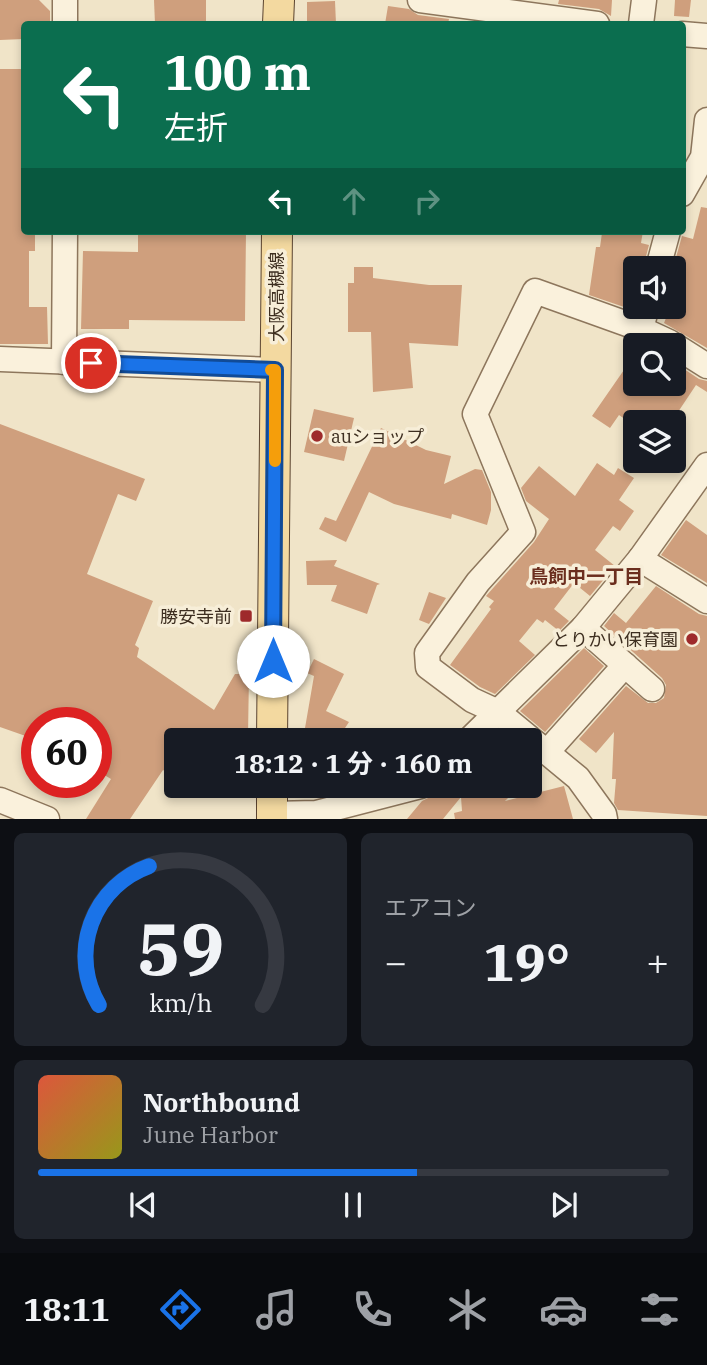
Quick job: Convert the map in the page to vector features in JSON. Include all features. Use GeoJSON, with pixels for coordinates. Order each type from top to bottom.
{"type":"FeatureCollection","features":[{"type":"Feature","properties":{"kind":"main road"},"geometry":{"type":"LineString","coordinates":[[278,21],[279,0]]}},
{"type":"Feature","properties":{"kind":"main road","name":"大阪高槻線"},"geometry":{"type":"LineString","coordinates":[[272,728],[276,235]]}},
{"type":"Feature","properties":{"kind":"street"},"geometry":{"type":"LineString","coordinates":[[65,0],[65,21]]}},
{"type":"Feature","properties":{"kind":"street"},"geometry":{"type":"LineString","coordinates":[[420,0],[544,21]]}},
{"type":"Feature","properties":{"kind":"street"},"geometry":{"type":"LineString","coordinates":[[642,21],[644,0]]}},
{"type":"Feature","properties":{"kind":"street"},"geometry":{"type":"LineString","coordinates":[[686,34],[707,36]]}},
{"type":"Feature","properties":{"kind":"street"},"geometry":{"type":"LineString","coordinates":[[686,185],[705,158],[707,120]]}},
{"type":"Feature","properties":{"kind":"street"},"geometry":{"type":"LineString","coordinates":[[64,362],[65,235]]}},
{"type":"Feature","properties":{"kind":"street"},"geometry":{"type":"LineString","coordinates":[[661,256],[667,235]]}},
{"type":"Feature","properties":{"kind":"street"},"geometry":{"type":"LineString","coordinates":[[605,819],[578,778],[498,712],[472,700],[428,667],[427,653],[478,582],[523,532],[475,414],[535,291],[623,313]]}},
{"type":"Feature","properties":{"kind":"street"},"geometry":{"type":"LineString","coordinates":[[645,319],[670,342],[707,366]]}},
{"type":"Feature","properties":{"kind":"street"},"geometry":{"type":"LineString","coordinates":[[0,359],[275,370]]}},
{"type":"Feature","properties":{"kind":"street"},"geometry":{"type":"LineString","coordinates":[[481,728],[583,628],[640,559],[707,465]]}},
{"type":"Feature","properties":{"kind":"street"},"geometry":{"type":"LineString","coordinates":[[640,559],[707,601]]}},
{"type":"Feature","properties":{"kind":"street"},"geometry":{"type":"LineString","coordinates":[[583,628],[652,689]]}},
{"type":"Feature","properties":{"kind":"street"},"geometry":{"type":"LineString","coordinates":[[547,752],[625,665]]}},
{"type":"Feature","properties":{"kind":"street"},"geometry":{"type":"LineString","coordinates":[[272,806],[316,813],[374,798]]}},
{"type":"Feature","properties":{"kind":"street"},"geometry":{"type":"LineString","coordinates":[[0,800],[47,819]]}},
{"type":"Feature","properties":{"kind":"building"},"geometry":{"type":"Polygon","coordinates":[[[0,0],[39,0],[50,11],[50,21],[21,21],[21,39],[0,40],[0,0]]]}},
{"type":"Feature","properties":{"kind":"building"},"geometry":{"type":"Polygon","coordinates":[[[154,0],[206,0],[206,21],[155,21],[154,0]]]}},
{"type":"Feature","properties":{"kind":"building"},"geometry":{"type":"Polygon","coordinates":[[[559,0],[612,0],[611,16],[599,9],[558,4],[559,0]]]}},
{"type":"Feature","properties":{"kind":"building"},"geometry":{"type":"Polygon","coordinates":[[[675,0],[691,0],[689,17],[674,16],[675,0]]]}},
{"type":"Feature","properties":{"kind":"building"},"geometry":{"type":"Polygon","coordinates":[[[335,1],[336,21],[307,21],[307,2],[335,1]]]}},
{"type":"Feature","properties":{"kind":"building"},"geometry":{"type":"Polygon","coordinates":[[[388,6],[409,9],[418,15],[449,19],[449,21],[386,21],[388,6]]]}},
{"type":"Feature","properties":{"kind":"building"},"geometry":{"type":"Polygon","coordinates":[[[0,69],[21,69],[21,235],[35,235],[35,251],[29,251],[29,307],[47,307],[48,344],[0,344],[0,69]]]}},
{"type":"Feature","properties":{"kind":"building"},"geometry":{"type":"Polygon","coordinates":[[[701,207],[707,208],[707,348],[686,336],[686,333],[664,323],[666,319],[686,319],[686,256],[676,256],[682,236],[693,239],[701,207]]]}},
{"type":"Feature","properties":{"kind":"building"},"geometry":{"type":"Polygon","coordinates":[[[138,235],[246,235],[245,321],[129,320],[129,329],[81,329],[83,251],[138,252],[138,235]]]}},
{"type":"Feature","properties":{"kind":"building"},"geometry":{"type":"Polygon","coordinates":[[[602,235],[642,235],[641,243],[649,245],[646,256],[623,256],[623,307],[589,295],[596,247],[600,247],[602,235]]]}},
{"type":"Feature","properties":{"kind":"building"},"geometry":{"type":"Polygon","coordinates":[[[354,267],[373,267],[373,278],[429,285],[462,285],[458,346],[409,343],[413,388],[373,392],[371,332],[348,332],[348,283],[354,283],[354,267]]]}},
{"type":"Feature","properties":{"kind":"building"},"geometry":{"type":"Polygon","coordinates":[[[686,370],[707,381],[707,392],[696,385],[679,410],[623,410],[623,418],[619,415],[610,428],[592,416],[623,371],[623,396],[686,396],[686,370]]]}},
{"type":"Feature","properties":{"kind":"building"},"geometry":{"type":"Polygon","coordinates":[[[314,409],[354,418],[344,461],[304,452],[314,409]]]}},
{"type":"Feature","properties":{"kind":"building"},"geometry":{"type":"Polygon","coordinates":[[[0,424],[145,479],[136,501],[118,494],[87,574],[153,601],[135,645],[139,648],[137,657],[214,710],[235,674],[249,674],[248,728],[164,728],[164,771],[130,819],[86,819],[99,798],[112,798],[112,707],[21,707],[21,734],[0,727],[0,424]]]}},
{"type":"Feature","properties":{"kind":"building"},"geometry":{"type":"Polygon","coordinates":[[[381,428],[426,450],[451,456],[444,484],[475,469],[482,470],[491,492],[491,510],[487,525],[452,514],[451,519],[394,504],[369,492],[346,542],[319,529],[325,517],[336,521],[381,428]]]}},
{"type":"Feature","properties":{"kind":"building"},"geometry":{"type":"Polygon","coordinates":[[[597,463],[614,475],[618,468],[634,478],[619,500],[634,511],[620,531],[613,526],[595,550],[615,566],[590,596],[574,583],[554,609],[569,621],[559,631],[545,620],[543,623],[537,619],[519,641],[535,655],[495,694],[480,687],[450,665],[491,609],[489,607],[494,601],[486,596],[534,542],[549,519],[526,501],[521,488],[539,466],[575,496],[597,463]]]}},
{"type":"Feature","properties":{"kind":"building"},"geometry":{"type":"Polygon","coordinates":[[[686,520],[707,535],[707,583],[661,555],[686,520]]]}},
{"type":"Feature","properties":{"kind":"building"},"geometry":{"type":"Polygon","coordinates":[[[337,560],[334,566],[380,584],[377,585],[367,614],[331,601],[337,585],[307,585],[306,561],[337,560]]]}},
{"type":"Feature","properties":{"kind":"building"},"geometry":{"type":"Polygon","coordinates":[[[656,586],[699,614],[707,616],[707,816],[618,810],[614,803],[616,779],[612,779],[614,732],[596,753],[579,739],[626,686],[648,703],[656,703],[664,698],[666,685],[662,678],[604,626],[614,613],[626,623],[656,586]]]}},
{"type":"Feature","properties":{"kind":"building"},"geometry":{"type":"Polygon","coordinates":[[[429,592],[446,598],[429,624],[419,620],[429,592]]]}},
{"type":"Feature","properties":{"kind":"building"},"geometry":{"type":"Polygon","coordinates":[[[584,648],[604,666],[545,732],[520,711],[584,648]]]}},
{"type":"Feature","properties":{"kind":"building"},"geometry":{"type":"Polygon","coordinates":[[[314,659],[344,674],[326,711],[349,722],[345,728],[305,728],[314,676],[307,673],[314,659]]]}},
{"type":"Feature","properties":{"kind":"building"},"geometry":{"type":"Polygon","coordinates":[[[564,786],[573,819],[455,819],[454,813],[462,811],[461,798],[508,798],[505,801],[542,798],[542,792],[564,786]]]}},
{"type":"Feature","properties":{"kind":"building"},"geometry":{"type":"Polygon","coordinates":[[[428,798],[460,798],[443,819],[407,819],[422,801],[428,798]]]}},
{"type":"Feature","properties":{"kind":"slow traffic"},"geometry":{"type":"LineString","coordinates":[[271,370],[275,370],[275,461]]}},
{"type":"Feature","properties":{"kind":"place","name":"auショップ"},"geometry":{"type":"Point","coordinates":[317,436]}},
{"type":"Feature","properties":{"kind":"place","name":"勝安寺前"},"geometry":{"type":"Point","coordinates":[246,616]}},
{"type":"Feature","properties":{"kind":"place","name":"とりかい保育園"},"geometry":{"type":"Point","coordinates":[692,639]}},
{"type":"Feature","properties":{"kind":"district","name":"鳥飼中一丁目"},"geometry":{"type":"Point","coordinates":[586,576]}},
{"type":"Feature","properties":{"kind":"route"},"geometry":{"type":"LineString","coordinates":[[91,363],[275,370],[273,661]]}}]}
